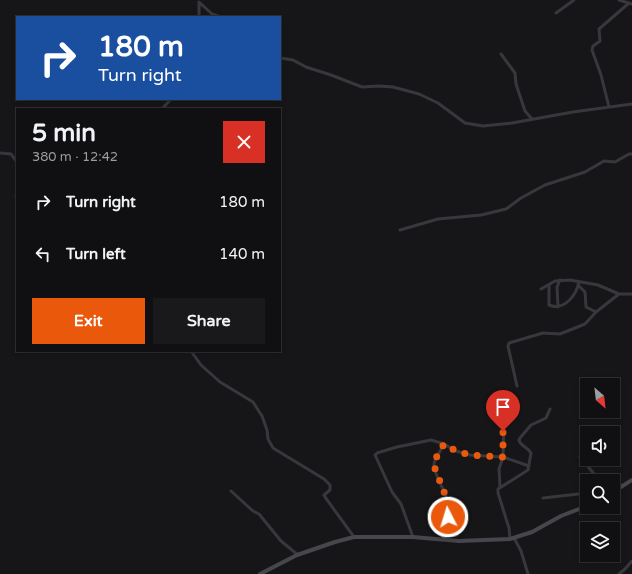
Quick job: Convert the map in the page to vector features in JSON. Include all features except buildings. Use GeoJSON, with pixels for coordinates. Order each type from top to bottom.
{"type":"FeatureCollection","features":[{"type":"Feature","properties":{"kind":"street"},"geometry":{"type":"LineString","coordinates":[[556,13],[574,0]]}},
{"type":"Feature","properties":{"kind":"street"},"geometry":{"type":"LineString","coordinates":[[619,0],[631,4]]}},
{"type":"Feature","properties":{"kind":"street"},"geometry":{"type":"LineString","coordinates":[[199,1],[199,16]]}},
{"type":"Feature","properties":{"kind":"street"},"geometry":{"type":"LineString","coordinates":[[199,1],[212,14],[217,16]]}},
{"type":"Feature","properties":{"kind":"street"},"geometry":{"type":"LineString","coordinates":[[608,107],[601,75],[592,50],[593,46],[600,41],[598,31],[600,28],[631,4]]}},
{"type":"Feature","properties":{"kind":"street"},"geometry":{"type":"LineString","coordinates":[[501,54],[516,77],[516,84],[525,111],[532,120]]}},
{"type":"Feature","properties":{"kind":"street"},"geometry":{"type":"LineString","coordinates":[[281,58],[293,60],[306,67],[332,74],[362,87],[393,87],[419,94],[438,103],[448,111],[457,115],[463,122],[469,124],[487,126],[632,104]]}},
{"type":"Feature","properties":{"kind":"street"},"geometry":{"type":"LineString","coordinates":[[163,108],[170,100]]}},
{"type":"Feature","properties":{"kind":"street"},"geometry":{"type":"LineString","coordinates":[[0,153],[11,154],[16,161]]}},
{"type":"Feature","properties":{"kind":"street"},"geometry":{"type":"LineString","coordinates":[[400,230],[438,218],[480,215],[505,210],[521,198],[545,185],[581,174],[604,161],[615,162],[629,154],[632,154]]}},
{"type":"Feature","properties":{"kind":"street"},"geometry":{"type":"LineString","coordinates":[[558,307],[557,287],[560,280]]}},
{"type":"Feature","properties":{"kind":"street"},"geometry":{"type":"LineString","coordinates":[[541,289],[560,280],[579,284],[598,285],[619,294],[632,294]]}},
{"type":"Feature","properties":{"kind":"street"},"geometry":{"type":"LineString","coordinates":[[549,285],[549,305],[558,307],[562,306],[572,297],[579,284]]}},
{"type":"Feature","properties":{"kind":"street"},"geometry":{"type":"LineString","coordinates":[[579,284],[585,292],[585,306],[596,312]]}},
{"type":"Feature","properties":{"kind":"street"},"geometry":{"type":"LineString","coordinates":[[517,386],[512,358],[508,346],[509,343],[543,333],[560,334],[586,323],[596,312],[619,294]]}},
{"type":"Feature","properties":{"kind":"street"},"geometry":{"type":"LineString","coordinates":[[192,352],[201,365],[220,382],[253,402],[262,416],[267,430],[268,439],[273,448],[324,479],[330,485],[330,490],[324,495],[324,497],[354,537]]}},
{"type":"Feature","properties":{"kind":"street"},"geometry":{"type":"LineString","coordinates":[[500,487],[526,472],[529,466],[531,453],[519,442],[520,438],[531,425],[546,418],[550,409]]}},
{"type":"Feature","properties":{"kind":"street"},"geometry":{"type":"LineString","coordinates":[[504,419],[503,457],[499,470],[500,487],[498,489],[498,493],[512,539],[521,551],[528,574]]}},
{"type":"Feature","properties":{"kind":"street"},"geometry":{"type":"LineString","coordinates":[[413,537],[401,504],[392,492],[375,455],[383,450],[431,440],[444,444],[456,451],[470,455],[503,457],[529,466]]}},
{"type":"Feature","properties":{"kind":"street"},"geometry":{"type":"LineString","coordinates":[[443,539],[447,527],[448,508],[446,497],[434,466],[436,458],[444,444]]}},
{"type":"Feature","properties":{"kind":"street"},"geometry":{"type":"LineString","coordinates":[[588,466],[594,474]]}},
{"type":"Feature","properties":{"kind":"street"},"geometry":{"type":"LineString","coordinates":[[620,488],[632,480]]}},
{"type":"Feature","properties":{"kind":"street"},"geometry":{"type":"LineString","coordinates":[[231,491],[252,511],[259,514],[281,541],[298,555]]}},
{"type":"Feature","properties":{"kind":"street"},"geometry":{"type":"LineString","coordinates":[[543,498],[580,494]]}},
{"type":"Feature","properties":{"kind":"street"},"geometry":{"type":"LineString","coordinates":[[260,574],[298,555],[354,537],[413,537],[460,541],[512,539],[580,509]]}},
{"type":"Feature","properties":{"kind":"street"},"geometry":{"type":"LineString","coordinates":[[619,574],[632,561]]}},
{"type":"Feature","properties":{"kind":"route"},"geometry":{"type":"LineString","coordinates":[[448,517],[446,497],[434,468],[436,458],[444,444],[456,451],[479,457],[503,457],[503,431]]}}]}
